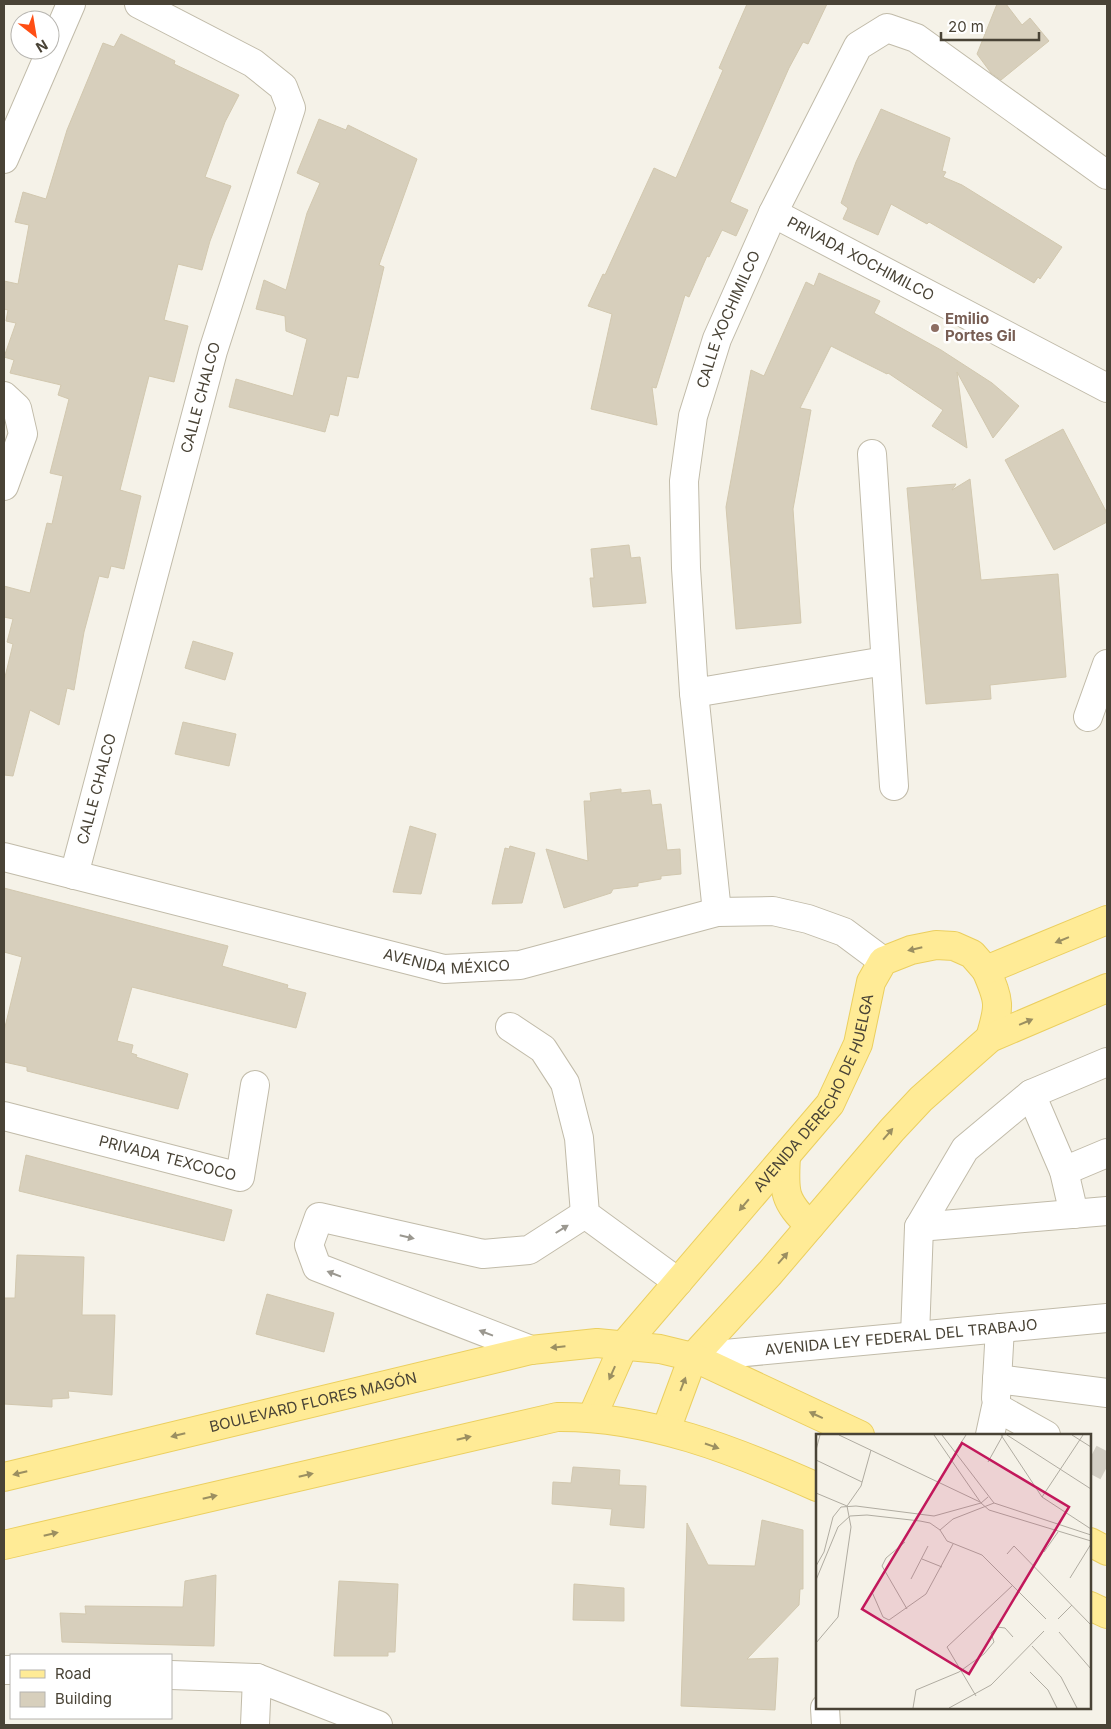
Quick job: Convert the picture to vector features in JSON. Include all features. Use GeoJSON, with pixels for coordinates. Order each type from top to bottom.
{"type":"FeatureCollection","features":[{"type":"Feature","properties":{"kind":"main road"},"geometry":{"type":"LineString","coordinates":[[986,970],[1107,920]]}},
{"type":"Feature","properties":{"kind":"main road"},"geometry":{"type":"LineString","coordinates":[[883,962],[911,950],[936,945],[954,946],[972,954],[986,970],[996,992],[998,1010],[990,1038]]}},
{"type":"Feature","properties":{"kind":"main road","name":"AVENIDA DERECHO DE HUELGA"},"geometry":{"type":"LineString","coordinates":[[592,1417],[624,1345],[830,1104],[858,1044],[872,982],[883,962]]}},
{"type":"Feature","properties":{"kind":"main road"},"geometry":{"type":"LineString","coordinates":[[666,1430],[693,1357],[915,1105],[990,1038],[1107,988]]}},
{"type":"Feature","properties":{"kind":"main road"},"geometry":{"type":"LineString","coordinates":[[786,1156],[785,1185],[787,1196],[792,1209],[810,1226]]}},
{"type":"Feature","properties":{"kind":"main road","name":"BOULEVARD FLORES MAGÓN"},"geometry":{"type":"LineString","coordinates":[[4,1477],[531,1350],[597,1343],[660,1349],[693,1357],[858,1434]]}},
{"type":"Feature","properties":{"kind":"main road"},"geometry":{"type":"LineString","coordinates":[[4,1545],[556,1417],[592,1417],[666,1430],[767,1465],[816,1487]]}},
{"type":"Feature","properties":{"kind":"main road"},"geometry":{"type":"LineString","coordinates":[[1091,1542],[1107,1550]]}},
{"type":"Feature","properties":{"kind":"main road"},"geometry":{"type":"LineString","coordinates":[[1091,1606],[1107,1614]]}},
{"type":"Feature","properties":{"kind":"street"},"geometry":{"type":"LineString","coordinates":[[4,159],[71,4]]}},
{"type":"Feature","properties":{"kind":"street","name":"CALLE CHALCO"},"geometry":{"type":"LineString","coordinates":[[74,874],[213,351],[291,108],[283,87],[253,63],[139,4]]}},
{"type":"Feature","properties":{"kind":"street","name":"CALLE XOCHIMILCO"},"geometry":{"type":"LineString","coordinates":[[717,912],[694,693],[686,568],[684,481],[693,416],[716,339],[773,212],[858,46],[887,28],[916,38],[1107,175]]}},
{"type":"Feature","properties":{"kind":"street","name":"PRIVADA XOCHIMILCO"},"geometry":{"type":"LineString","coordinates":[[773,212],[1107,388]]}},
{"type":"Feature","properties":{"kind":"street"},"geometry":{"type":"LineString","coordinates":[[4,396],[17,408],[23,434],[4,486]]}},
{"type":"Feature","properties":{"kind":"street"},"geometry":{"type":"LineString","coordinates":[[872,454],[894,786]]}},
{"type":"Feature","properties":{"kind":"street"},"geometry":{"type":"LineString","coordinates":[[694,693],[885,661]]}},
{"type":"Feature","properties":{"kind":"street"},"geometry":{"type":"LineString","coordinates":[[1088,717],[1107,664]]}},
{"type":"Feature","properties":{"kind":"street","name":"AVENIDA MÉXICO"},"geometry":{"type":"LineString","coordinates":[[4,857],[444,969],[520,965],[717,912],[773,911],[808,919],[844,932],[883,962]]}},
{"type":"Feature","properties":{"kind":"street"},"geometry":{"type":"LineString","coordinates":[[510,1027],[543,1049],[565,1084],[579,1138],[585,1214],[678,1282]]}},
{"type":"Feature","properties":{"kind":"street"},"geometry":{"type":"LineString","coordinates":[[915,1336],[919,1227],[965,1149],[1031,1094],[1107,1062]]}},
{"type":"Feature","properties":{"kind":"street","name":"PRIVADA TEXCOCO"},"geometry":{"type":"LineString","coordinates":[[4,1116],[240,1177],[255,1086]]}},
{"type":"Feature","properties":{"kind":"street"},"geometry":{"type":"LineString","coordinates":[[1031,1094],[1064,1171],[1074,1214]]}},
{"type":"Feature","properties":{"kind":"street"},"geometry":{"type":"LineString","coordinates":[[1064,1171],[1107,1153]]}},
{"type":"Feature","properties":{"kind":"street"},"geometry":{"type":"LineString","coordinates":[[919,1227],[1107,1211]]}},
{"type":"Feature","properties":{"kind":"street"},"geometry":{"type":"LineString","coordinates":[[531,1350],[317,1267],[309,1244],[319,1217],[483,1254],[529,1250],[585,1214]]}},
{"type":"Feature","properties":{"kind":"street","name":"AVENIDA LEY FEDERAL DEL TRABAJO"},"geometry":{"type":"LineString","coordinates":[[693,1357],[1107,1318]]}},
{"type":"Feature","properties":{"kind":"street"},"geometry":{"type":"LineString","coordinates":[[990,1434],[996,1407],[1000,1328]]}},
{"type":"Feature","properties":{"kind":"street"},"geometry":{"type":"LineString","coordinates":[[997,1379],[1107,1393]]}},
{"type":"Feature","properties":{"kind":"street"},"geometry":{"type":"LineString","coordinates":[[996,1407],[1044,1434]]}},
{"type":"Feature","properties":{"kind":"street"},"geometry":{"type":"LineString","coordinates":[[172,1676],[257,1678],[378,1725]]}},
{"type":"Feature","properties":{"kind":"street"},"geometry":{"type":"LineString","coordinates":[[255,1725],[257,1678]]}},
{"type":"Feature","properties":{"kind":"street"},"geometry":{"type":"LineString","coordinates":[[825,1709],[826,1725]]}},
{"type":"Feature","properties":{"kind":"building"},"geometry":{"type":"Polygon","coordinates":[[[747,4],[827,4],[808,44],[803,42],[789,68],[730,202],[748,210],[736,236],[722,230],[709,257],[707,256],[689,297],[685,295],[656,388],[652,387],[657,425],[591,409],[612,314],[588,306],[603,274],[605,275],[654,168],[676,178],[723,70],[719,68],[747,4]]]}},
{"type":"Feature","properties":{"kind":"building"},"geometry":{"type":"Polygon","coordinates":[[[997,4],[1006,4],[1022,25],[1030,18],[1049,41],[1001,80],[991,73],[977,54],[997,4]]]}},
{"type":"Feature","properties":{"kind":"building"},"geometry":{"type":"Polygon","coordinates":[[[121,34],[175,61],[174,64],[239,95],[225,122],[205,177],[231,186],[210,241],[202,270],[178,264],[164,320],[188,326],[174,382],[149,376],[120,490],[141,496],[124,569],[111,566],[108,578],[99,576],[84,632],[74,690],[67,688],[59,725],[30,710],[13,776],[4,775],[4,681],[13,644],[7,642],[13,619],[4,617],[4,586],[30,593],[47,523],[52,524],[63,476],[50,473],[69,399],[58,395],[61,385],[10,373],[14,360],[4,357],[16,323],[6,321],[8,310],[4,309],[4,281],[18,284],[29,225],[15,222],[23,192],[46,199],[67,130],[103,43],[114,47],[121,34]]]}},
{"type":"Feature","properties":{"kind":"building"},"geometry":{"type":"Polygon","coordinates":[[[881,109],[950,138],[942,171],[946,172],[943,177],[962,185],[1062,247],[1040,279],[1038,277],[1034,283],[929,222],[927,224],[891,204],[878,235],[843,219],[848,208],[841,203],[856,162],[881,109]]]}},
{"type":"Feature","properties":{"kind":"building"},"geometry":{"type":"Polygon","coordinates":[[[319,119],[346,130],[348,125],[417,159],[379,265],[384,267],[358,378],[347,376],[338,416],[330,414],[325,432],[229,407],[236,379],[293,396],[307,339],[286,331],[285,316],[256,309],[264,280],[286,290],[307,213],[320,183],[297,173],[319,119]]]}},
{"type":"Feature","properties":{"kind":"building"},"geometry":{"type":"Polygon","coordinates":[[[819,273],[880,301],[874,313],[941,350],[992,383],[1019,406],[993,438],[957,372],[967,448],[932,426],[943,410],[888,373],[831,346],[800,408],[811,410],[793,509],[801,623],[736,629],[726,507],[751,370],[764,376],[806,282],[814,286],[819,273]]]}},
{"type":"Feature","properties":{"kind":"building"},"geometry":{"type":"Polygon","coordinates":[[[1063,429],[1107,513],[1107,522],[1054,550],[1005,460],[1063,429]]]}},
{"type":"Feature","properties":{"kind":"building"},"geometry":{"type":"Polygon","coordinates":[[[970,479],[981,580],[1058,574],[1066,677],[990,685],[991,699],[926,704],[907,488],[956,484],[952,490],[970,479]]]}},
{"type":"Feature","properties":{"kind":"building"},"geometry":{"type":"Polygon","coordinates":[[[629,545],[631,558],[640,557],[646,603],[593,607],[590,578],[594,578],[591,549],[629,545]]]}},
{"type":"Feature","properties":{"kind":"building"},"geometry":{"type":"Polygon","coordinates":[[[193,641],[233,653],[225,680],[185,668],[193,641]]]}},
{"type":"Feature","properties":{"kind":"building"},"geometry":{"type":"Polygon","coordinates":[[[183,722],[236,734],[229,766],[175,754],[183,722]]]}},
{"type":"Feature","properties":{"kind":"building"},"geometry":{"type":"Polygon","coordinates":[[[621,789],[621,793],[650,790],[652,805],[661,804],[667,850],[680,849],[681,874],[661,876],[661,879],[638,883],[638,886],[613,889],[611,893],[564,908],[546,849],[588,861],[584,801],[591,801],[590,793],[621,789]]]}},
{"type":"Feature","properties":{"kind":"building"},"geometry":{"type":"Polygon","coordinates":[[[410,826],[436,834],[421,894],[393,892],[410,826]]]}},
{"type":"Feature","properties":{"kind":"building"},"geometry":{"type":"Polygon","coordinates":[[[510,846],[535,853],[522,903],[492,904],[505,848],[509,849],[510,846]]]}},
{"type":"Feature","properties":{"kind":"building"},"geometry":{"type":"Polygon","coordinates":[[[4,888],[228,946],[222,966],[288,985],[287,988],[306,993],[296,1028],[132,987],[117,1041],[133,1045],[131,1053],[137,1055],[136,1057],[188,1074],[178,1109],[27,1071],[27,1067],[4,1062],[4,1031],[22,957],[4,952],[4,888]]]}},
{"type":"Feature","properties":{"kind":"building"},"geometry":{"type":"Polygon","coordinates":[[[26,1155],[232,1210],[224,1241],[19,1191],[26,1155]]]}},
{"type":"Feature","properties":{"kind":"building"},"geometry":{"type":"Polygon","coordinates":[[[17,1255],[84,1257],[82,1315],[115,1315],[112,1395],[68,1391],[69,1398],[52,1399],[52,1407],[4,1404],[4,1298],[15,1298],[17,1255]]]}},
{"type":"Feature","properties":{"kind":"building"},"geometry":{"type":"Polygon","coordinates":[[[267,1294],[334,1313],[324,1352],[256,1334],[267,1294]]]}},
{"type":"Feature","properties":{"kind":"building"},"geometry":{"type":"Polygon","coordinates":[[[573,1467],[620,1470],[619,1485],[646,1486],[644,1528],[610,1525],[612,1509],[552,1504],[553,1482],[571,1483],[573,1467]]]}},
{"type":"Feature","properties":{"kind":"building"},"geometry":{"type":"Polygon","coordinates":[[[762,1520],[803,1530],[803,1589],[800,1589],[799,1605],[747,1659],[778,1658],[775,1710],[681,1706],[687,1523],[708,1565],[755,1566],[762,1520]]]}},
{"type":"Feature","properties":{"kind":"building"},"geometry":{"type":"Polygon","coordinates":[[[216,1575],[214,1646],[62,1642],[60,1613],[86,1614],[85,1606],[183,1607],[185,1581],[216,1575]]]}},
{"type":"Feature","properties":{"kind":"building"},"geometry":{"type":"Polygon","coordinates":[[[339,1581],[398,1584],[395,1652],[388,1652],[388,1656],[334,1656],[339,1581]]]}},
{"type":"Feature","properties":{"kind":"building"},"geometry":{"type":"Polygon","coordinates":[[[574,1584],[624,1588],[624,1621],[573,1620],[574,1584]]]}},
{"type":"Feature","properties":{"kind":"tunnel"},"geometry":{"type":"LineString","coordinates":[[1091,1459],[1107,1467]]}},
{"type":"Feature","properties":{"kind":"place","name":"Emilio Portes Gil"},"geometry":{"type":"Point","coordinates":[935,328]}}]}
